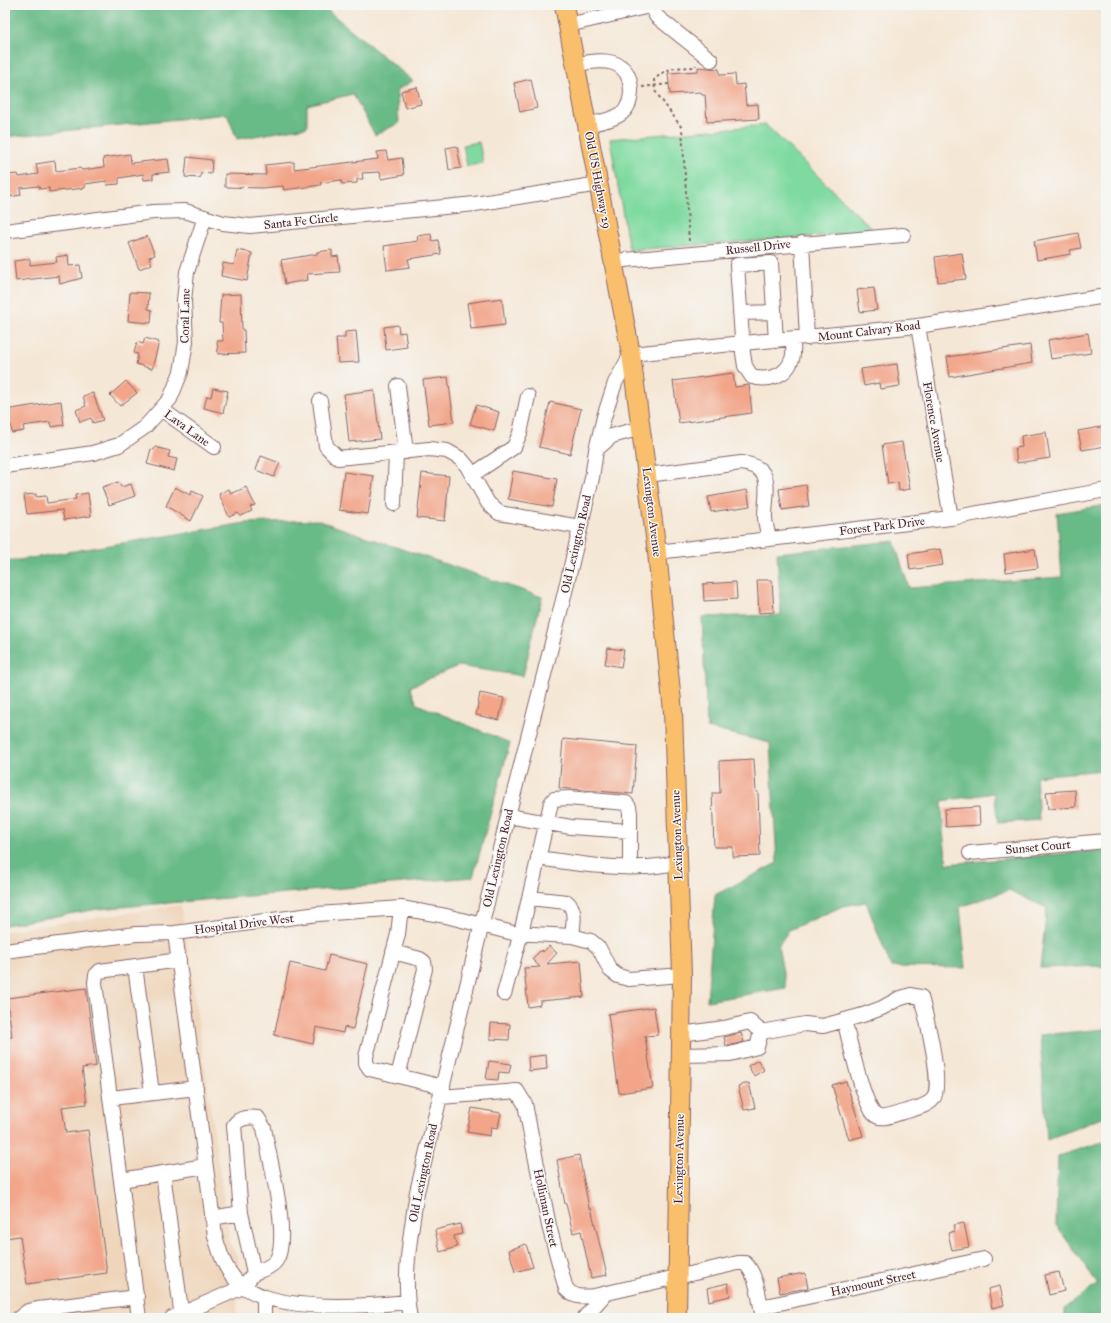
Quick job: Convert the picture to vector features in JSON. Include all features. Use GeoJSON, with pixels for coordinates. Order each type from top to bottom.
{"type":"FeatureCollection","features":[{"type":"Feature","properties":{"kind":"main road","name":"Old US Highway 29"},"geometry":{"type":"LineString","coordinates":[[564,5],[631,354]]}},
{"type":"Feature","properties":{"kind":"main road","name":"Lexington Avenue"},"geometry":{"type":"LineString","coordinates":[[631,354],[657,552],[673,712],[682,975],[677,1318]]}},
{"type":"Feature","properties":{"kind":"street"},"geometry":{"type":"LineString","coordinates":[[568,25],[606,10],[654,5],[656,16],[709,58]]}},
{"type":"Feature","properties":{"kind":"street"},"geometry":{"type":"LineString","coordinates":[[575,65],[592,61],[614,63],[621,66],[629,78],[631,97],[628,106],[622,114],[588,125]]}},
{"type":"Feature","properties":{"kind":"street","name":"Santa Fe Circle"},"geometry":{"type":"LineString","coordinates":[[5,231],[153,212],[185,211],[223,223],[250,226],[475,204],[599,184]]}},
{"type":"Feature","properties":{"kind":"street","name":"Coral Lane"},"geometry":{"type":"LineString","coordinates":[[5,466],[93,453],[119,445],[145,427],[170,399],[181,372],[186,342],[184,300],[187,272],[205,217]]}},
{"type":"Feature","properties":{"kind":"street","name":"Russell Drive"},"geometry":{"type":"LineString","coordinates":[[614,261],[903,235]]}},
{"type":"Feature","properties":{"kind":"street"},"geometry":{"type":"LineString","coordinates":[[802,243],[807,338]]}},
{"type":"Feature","properties":{"kind":"street"},"geometry":{"type":"LineString","coordinates":[[776,341],[771,263],[737,265],[742,344],[746,366],[752,377],[770,379],[779,375],[792,359],[793,340]]}},
{"type":"Feature","properties":{"kind":"street","name":"Mount Calvary Road"},"geometry":{"type":"LineString","coordinates":[[631,354],[793,340],[918,326],[1106,296]]}},
{"type":"Feature","properties":{"kind":"street"},"geometry":{"type":"LineString","coordinates":[[740,313],[774,312]]}},
{"type":"Feature","properties":{"kind":"street","name":"Florence Avenue"},"geometry":{"type":"LineString","coordinates":[[918,326],[951,518]]}},
{"type":"Feature","properties":{"kind":"street","name":"Old Lexington Road"},"geometry":{"type":"LineString","coordinates":[[410,1318],[407,1302],[409,1251],[417,1192],[580,527],[604,417],[615,383],[631,354]]}},
{"type":"Feature","properties":{"kind":"street"},"geometry":{"type":"LineString","coordinates":[[394,504],[401,452],[398,386]]}},
{"type":"Feature","properties":{"kind":"street"},"geometry":{"type":"LineString","coordinates":[[472,475],[514,447],[520,433],[528,396]]}},
{"type":"Feature","properties":{"kind":"street"},"geometry":{"type":"LineString","coordinates":[[320,401],[326,446],[333,455],[338,458],[429,449],[447,451],[461,459],[488,503],[499,513],[580,527]]}},
{"type":"Feature","properties":{"kind":"street","name":"Lava Lane"},"geometry":{"type":"LineString","coordinates":[[161,409],[214,447]]}},
{"type":"Feature","properties":{"kind":"street"},"geometry":{"type":"LineString","coordinates":[[596,450],[612,436],[641,428]]}},
{"type":"Feature","properties":{"kind":"street"},"geometry":{"type":"LineString","coordinates":[[647,475],[741,462],[752,464],[760,468],[765,476],[767,489],[765,519],[769,539]]}},
{"type":"Feature","properties":{"kind":"street","name":"Forest Park Drive"},"geometry":{"type":"LineString","coordinates":[[657,552],[951,518],[1106,490]]}},
{"type":"Feature","properties":{"kind":"street"},"geometry":{"type":"LineString","coordinates":[[504,994],[521,934],[551,803],[554,799],[568,798],[626,803],[629,807],[630,813],[630,868]]}},
{"type":"Feature","properties":{"kind":"street"},"geometry":{"type":"LineString","coordinates":[[508,816],[572,827],[630,831]]}},
{"type":"Feature","properties":{"kind":"street","name":"Sunset Court"},"geometry":{"type":"LineString","coordinates":[[970,853],[1106,841]]}},
{"type":"Feature","properties":{"kind":"street"},"geometry":{"type":"LineString","coordinates":[[538,858],[630,868],[678,863]]}},
{"type":"Feature","properties":{"kind":"street"},"geometry":{"type":"LineString","coordinates":[[529,898],[567,902],[573,912],[572,936]]}},
{"type":"Feature","properties":{"kind":"street","name":"Hospital Drive West"},"geometry":{"type":"LineString","coordinates":[[5,951],[136,934],[175,933],[318,914],[401,908],[446,916],[521,934],[572,936],[591,941],[599,948],[610,970],[618,976],[629,979],[682,975]]}},
{"type":"Feature","properties":{"kind":"street","name":"Holliman Street"},"geometry":{"type":"LineString","coordinates":[[401,908],[398,934],[366,1057],[366,1063],[370,1069],[398,1076],[441,1092],[516,1091],[521,1096],[525,1104],[549,1226],[566,1289],[571,1294],[578,1297],[606,1293],[738,1263],[745,1263],[751,1269],[754,1277],[762,1312]]}},
{"type":"Feature","properties":{"kind":"street"},"geometry":{"type":"LineString","coordinates":[[175,933],[212,1218],[215,1236],[223,1263],[232,1278],[243,1287],[264,1297],[284,1302],[374,1306],[407,1302]]}},
{"type":"Feature","properties":{"kind":"street"},"geometry":{"type":"LineString","coordinates":[[393,952],[420,959],[424,962],[425,968],[398,1076]]}},
{"type":"Feature","properties":{"kind":"street"},"geometry":{"type":"LineString","coordinates":[[140,1318],[95,983],[96,975],[100,971],[179,960]]}},
{"type":"Feature","properties":{"kind":"street"},"geometry":{"type":"LineString","coordinates":[[135,966],[152,1093]]}},
{"type":"Feature","properties":{"kind":"street"},"geometry":{"type":"LineString","coordinates":[[761,1032],[805,1024],[822,1026],[882,1008],[898,999],[911,996],[921,997],[931,1035],[937,1084],[936,1093],[932,1100],[920,1107],[882,1118],[875,1115],[866,1100],[844,1020]]}},
{"type":"Feature","properties":{"kind":"street"},"geometry":{"type":"LineString","coordinates":[[681,1034],[724,1028],[750,1022],[761,1032]]}},
{"type":"Feature","properties":{"kind":"street"},"geometry":{"type":"LineString","coordinates":[[681,1055],[730,1054],[757,1047],[761,1032]]}},
{"type":"Feature","properties":{"kind":"street"},"geometry":{"type":"LineString","coordinates":[[110,1098],[196,1088]]}},
{"type":"Feature","properties":{"kind":"street"},"geometry":{"type":"LineString","coordinates":[[163,1173],[179,1317],[243,1287],[254,1273],[270,1266],[276,1260],[281,1247],[280,1219],[264,1128],[258,1118],[245,1117],[237,1121],[234,1125],[241,1213],[254,1273]]}},
{"type":"Feature","properties":{"kind":"street"},"geometry":{"type":"LineString","coordinates":[[121,1180],[205,1166]]}},
{"type":"Feature","properties":{"kind":"street"},"geometry":{"type":"LineString","coordinates":[[212,1218],[241,1213]]}},
{"type":"Feature","properties":{"kind":"street","name":"Haymount Street"},"geometry":{"type":"LineString","coordinates":[[762,1312],[984,1259]]}},
{"type":"Feature","properties":{"kind":"street"},"geometry":{"type":"LineString","coordinates":[[584,1318],[606,1293]]}},
{"type":"Feature","properties":{"kind":"street"},"geometry":{"type":"LineString","coordinates":[[19,1318],[28,1311],[38,1309],[137,1297]]}},
{"type":"Feature","properties":{"kind":"street"},"geometry":{"type":"LineString","coordinates":[[264,1297],[264,1318]]}},
{"type":"Feature","properties":{"kind":"path"},"geometry":{"type":"LineString","coordinates":[[690,254],[682,128],[654,91],[654,80],[662,72],[670,68],[695,67],[709,58]]}},
{"type":"Feature","properties":{"kind":"path"},"geometry":{"type":"LineString","coordinates":[[654,86],[669,84]]}},
{"type":"Feature","properties":{"kind":"shaded area"},"geometry":{"type":"Polygon","coordinates":[[[181,905],[230,1243],[238,1258],[237,1318],[5,1318],[5,931],[181,905]]]}},
{"type":"Feature","properties":{"kind":"green space"},"geometry":{"type":"Polygon","coordinates":[[[5,5],[321,5],[413,81],[397,90],[399,123],[375,135],[353,94],[307,105],[307,127],[237,139],[227,114],[5,137],[5,5]]]}},
{"type":"Feature","properties":{"kind":"green space"},"geometry":{"type":"Polygon","coordinates":[[[766,125],[875,232],[629,250],[610,139],[766,125]]]}},
{"type":"Feature","properties":{"kind":"green space"},"geometry":{"type":"Polygon","coordinates":[[[479,142],[483,163],[467,166],[463,145],[479,142]]]}},
{"type":"Feature","properties":{"kind":"green space"},"geometry":{"type":"Polygon","coordinates":[[[1106,505],[1106,800],[1104,770],[1036,776],[1039,820],[998,823],[994,793],[942,801],[943,832],[947,864],[1106,850],[1106,966],[1040,968],[1047,908],[1009,890],[960,907],[966,968],[891,967],[866,902],[843,906],[789,930],[778,946],[786,988],[707,1001],[715,895],[777,863],[770,743],[707,728],[702,617],[781,615],[777,553],[894,541],[909,588],[1062,577],[1057,513],[1106,505]]]}},
{"type":"Feature","properties":{"kind":"green space"},"geometry":{"type":"Polygon","coordinates":[[[317,520],[542,597],[523,676],[458,666],[410,687],[417,704],[510,743],[473,877],[98,909],[5,925],[5,560],[19,560],[245,523],[317,520]]]}},
{"type":"Feature","properties":{"kind":"green space"},"geometry":{"type":"Polygon","coordinates":[[[1106,1029],[1106,1116],[1047,1140],[1040,1035],[1106,1029]]]}},
{"type":"Feature","properties":{"kind":"green space"},"geometry":{"type":"Polygon","coordinates":[[[1106,1141],[1106,1318],[1065,1318],[1064,1309],[1098,1284],[1056,1225],[1058,1156],[1106,1141]]]}},
{"type":"Feature","properties":{"kind":"building"},"geometry":{"type":"Polygon","coordinates":[[[698,67],[719,69],[720,75],[735,74],[736,85],[744,84],[746,105],[758,104],[759,119],[707,122],[705,95],[702,95],[701,92],[670,94],[668,73],[698,71],[698,67]]]}},
{"type":"Feature","properties":{"kind":"building"},"geometry":{"type":"Polygon","coordinates":[[[531,79],[537,108],[520,112],[514,83],[531,79]]]}},
{"type":"Feature","properties":{"kind":"building"},"geometry":{"type":"Polygon","coordinates":[[[417,87],[421,104],[405,108],[401,91],[417,87]]]}},
{"type":"Feature","properties":{"kind":"building"},"geometry":{"type":"Polygon","coordinates":[[[457,146],[461,168],[449,170],[446,148],[457,146]]]}},
{"type":"Feature","properties":{"kind":"building"},"geometry":{"type":"Polygon","coordinates":[[[386,151],[388,160],[402,158],[404,175],[381,179],[380,172],[362,173],[363,179],[357,179],[357,183],[342,184],[341,180],[320,183],[321,185],[284,190],[283,186],[262,188],[225,187],[225,174],[266,175],[265,165],[294,162],[294,169],[378,159],[377,152],[386,151]]]}},
{"type":"Feature","properties":{"kind":"building"},"geometry":{"type":"Polygon","coordinates":[[[130,154],[131,163],[168,159],[170,172],[153,174],[153,179],[144,180],[143,174],[119,178],[119,184],[107,185],[106,181],[85,184],[85,188],[49,192],[49,188],[40,189],[39,186],[20,188],[21,195],[9,197],[8,194],[5,194],[5,175],[18,174],[19,177],[38,174],[36,164],[55,161],[56,171],[80,168],[82,170],[104,167],[103,158],[130,154]]]}},
{"type":"Feature","properties":{"kind":"building"},"geometry":{"type":"Polygon","coordinates":[[[187,157],[212,160],[211,174],[201,173],[200,178],[185,177],[187,157]]]}},
{"type":"Feature","properties":{"kind":"building"},"geometry":{"type":"Polygon","coordinates":[[[1078,233],[1081,248],[1070,250],[1071,254],[1037,260],[1034,241],[1078,233]]]}},
{"type":"Feature","properties":{"kind":"building"},"geometry":{"type":"Polygon","coordinates":[[[431,234],[432,241],[438,240],[441,254],[408,259],[410,267],[387,270],[384,246],[418,241],[417,236],[431,234]]]}},
{"type":"Feature","properties":{"kind":"building"},"geometry":{"type":"Polygon","coordinates":[[[147,236],[155,255],[149,257],[152,264],[139,269],[129,243],[147,236]]]}},
{"type":"Feature","properties":{"kind":"building"},"geometry":{"type":"Polygon","coordinates":[[[237,250],[252,253],[247,281],[221,276],[223,263],[234,265],[237,250]]]}},
{"type":"Feature","properties":{"kind":"building"},"geometry":{"type":"Polygon","coordinates":[[[332,250],[332,257],[338,256],[340,272],[307,274],[308,280],[285,284],[281,260],[332,250]]]}},
{"type":"Feature","properties":{"kind":"building"},"geometry":{"type":"Polygon","coordinates":[[[962,253],[966,279],[938,282],[935,257],[962,253]]]}},
{"type":"Feature","properties":{"kind":"building"},"geometry":{"type":"Polygon","coordinates":[[[68,255],[69,266],[80,265],[82,278],[60,284],[59,276],[16,281],[14,261],[30,259],[30,265],[57,262],[56,257],[68,255]]]}},
{"type":"Feature","properties":{"kind":"building"},"geometry":{"type":"Polygon","coordinates":[[[874,288],[877,310],[860,312],[857,290],[874,288]]]}},
{"type":"Feature","properties":{"kind":"building"},"geometry":{"type":"Polygon","coordinates":[[[130,292],[149,293],[148,309],[152,310],[151,323],[128,321],[130,292]]]}},
{"type":"Feature","properties":{"kind":"building"},"geometry":{"type":"Polygon","coordinates":[[[241,294],[242,330],[244,330],[245,353],[218,354],[217,341],[223,341],[222,323],[219,323],[221,295],[241,294]]]}},
{"type":"Feature","properties":{"kind":"building"},"geometry":{"type":"Polygon","coordinates":[[[502,298],[505,325],[471,329],[467,303],[502,298]]]}},
{"type":"Feature","properties":{"kind":"building"},"geometry":{"type":"Polygon","coordinates":[[[398,325],[399,333],[405,332],[407,347],[386,350],[384,327],[398,325]]]}},
{"type":"Feature","properties":{"kind":"building"},"geometry":{"type":"Polygon","coordinates":[[[356,331],[359,362],[338,363],[336,338],[345,338],[345,332],[356,331]]]}},
{"type":"Feature","properties":{"kind":"building"},"geometry":{"type":"Polygon","coordinates":[[[1088,333],[1091,353],[1051,359],[1048,340],[1088,333]]]}},
{"type":"Feature","properties":{"kind":"building"},"geometry":{"type":"Polygon","coordinates":[[[145,338],[159,342],[152,369],[136,364],[138,354],[134,353],[137,342],[143,344],[145,338]]]}},
{"type":"Feature","properties":{"kind":"building"},"geometry":{"type":"Polygon","coordinates":[[[1030,345],[1032,363],[950,377],[947,357],[1030,345]]]}},
{"type":"Feature","properties":{"kind":"building"},"geometry":{"type":"Polygon","coordinates":[[[897,364],[900,386],[880,389],[879,383],[864,386],[861,369],[897,364]]]}},
{"type":"Feature","properties":{"kind":"building"},"geometry":{"type":"Polygon","coordinates":[[[733,373],[735,387],[749,385],[752,413],[679,423],[673,381],[733,373]]]}},
{"type":"Feature","properties":{"kind":"building"},"geometry":{"type":"Polygon","coordinates":[[[448,377],[454,422],[429,425],[423,380],[448,377]]]}},
{"type":"Feature","properties":{"kind":"building"},"geometry":{"type":"Polygon","coordinates":[[[126,381],[137,393],[120,406],[110,395],[126,381]]]}},
{"type":"Feature","properties":{"kind":"building"},"geometry":{"type":"Polygon","coordinates":[[[213,388],[228,391],[223,413],[204,408],[207,396],[211,397],[213,388]]]}},
{"type":"Feature","properties":{"kind":"building"},"geometry":{"type":"Polygon","coordinates":[[[374,390],[380,439],[349,442],[344,394],[374,390]]]}},
{"type":"Feature","properties":{"kind":"building"},"geometry":{"type":"Polygon","coordinates":[[[93,393],[103,420],[93,423],[91,418],[80,422],[76,410],[86,406],[83,396],[93,393]]]}},
{"type":"Feature","properties":{"kind":"building"},"geometry":{"type":"Polygon","coordinates":[[[61,401],[64,425],[51,427],[50,422],[23,426],[24,431],[12,433],[11,425],[5,426],[5,410],[61,401]]]}},
{"type":"Feature","properties":{"kind":"building"},"geometry":{"type":"Polygon","coordinates":[[[550,402],[581,409],[570,454],[539,447],[550,402]]]}},
{"type":"Feature","properties":{"kind":"building"},"geometry":{"type":"Polygon","coordinates":[[[476,405],[499,412],[494,431],[470,424],[476,405]]]}},
{"type":"Feature","properties":{"kind":"building"},"geometry":{"type":"Polygon","coordinates":[[[1106,426],[1106,446],[1082,450],[1078,431],[1106,426]]]}},
{"type":"Feature","properties":{"kind":"building"},"geometry":{"type":"Polygon","coordinates":[[[1046,432],[1050,458],[1017,463],[1015,448],[1022,447],[1021,436],[1046,432]]]}},
{"type":"Feature","properties":{"kind":"building"},"geometry":{"type":"Polygon","coordinates":[[[902,442],[910,489],[899,491],[898,482],[888,484],[882,445],[902,442]]]}},
{"type":"Feature","properties":{"kind":"building"},"geometry":{"type":"Polygon","coordinates":[[[155,447],[170,451],[168,457],[177,459],[174,471],[147,464],[151,449],[154,450],[155,447]]]}},
{"type":"Feature","properties":{"kind":"building"},"geometry":{"type":"Polygon","coordinates":[[[261,456],[280,463],[274,477],[256,470],[261,456]]]}},
{"type":"Feature","properties":{"kind":"building"},"geometry":{"type":"Polygon","coordinates":[[[513,471],[557,479],[552,507],[508,499],[513,471]]]}},
{"type":"Feature","properties":{"kind":"building"},"geometry":{"type":"Polygon","coordinates":[[[344,472],[374,476],[368,514],[339,510],[344,472]]]}},
{"type":"Feature","properties":{"kind":"building"},"geometry":{"type":"Polygon","coordinates":[[[422,473],[449,476],[445,521],[417,518],[422,473]]]}},
{"type":"Feature","properties":{"kind":"building"},"geometry":{"type":"Polygon","coordinates":[[[118,482],[121,487],[131,484],[135,496],[109,505],[102,487],[118,482]]]}},
{"type":"Feature","properties":{"kind":"building"},"geometry":{"type":"Polygon","coordinates":[[[806,485],[809,506],[782,510],[779,489],[806,485]]]}},
{"type":"Feature","properties":{"kind":"building"},"geometry":{"type":"Polygon","coordinates":[[[175,487],[190,495],[192,491],[203,496],[191,521],[166,506],[175,487]]]}},
{"type":"Feature","properties":{"kind":"building"},"geometry":{"type":"Polygon","coordinates":[[[246,487],[255,505],[250,507],[252,511],[240,516],[238,513],[229,517],[219,494],[229,489],[231,494],[246,487]]]}},
{"type":"Feature","properties":{"kind":"building"},"geometry":{"type":"Polygon","coordinates":[[[747,490],[750,506],[711,512],[708,497],[747,490]]]}},
{"type":"Feature","properties":{"kind":"building"},"geometry":{"type":"Polygon","coordinates":[[[88,493],[91,516],[64,520],[62,510],[27,514],[24,495],[36,494],[36,497],[46,496],[47,503],[76,499],[75,495],[88,493]]]}},
{"type":"Feature","properties":{"kind":"building"},"geometry":{"type":"Polygon","coordinates":[[[940,549],[943,565],[910,570],[908,554],[940,549]]]}},
{"type":"Feature","properties":{"kind":"building"},"geometry":{"type":"Polygon","coordinates":[[[1035,549],[1038,568],[1006,572],[1004,554],[1035,549]]]}},
{"type":"Feature","properties":{"kind":"building"},"geometry":{"type":"Polygon","coordinates":[[[757,580],[772,580],[774,612],[759,613],[757,580]]]}},
{"type":"Feature","properties":{"kind":"building"},"geometry":{"type":"Polygon","coordinates":[[[736,582],[737,599],[704,601],[703,584],[736,582]]]}},
{"type":"Feature","properties":{"kind":"building"},"geometry":{"type":"Polygon","coordinates":[[[608,648],[624,650],[621,667],[605,664],[608,648]]]}},
{"type":"Feature","properties":{"kind":"building"},"geometry":{"type":"Polygon","coordinates":[[[480,693],[504,698],[499,720],[476,715],[480,693]]]}},
{"type":"Feature","properties":{"kind":"building"},"geometry":{"type":"Polygon","coordinates":[[[563,739],[637,746],[633,794],[559,788],[563,739]]]}},
{"type":"Feature","properties":{"kind":"building"},"geometry":{"type":"Polygon","coordinates":[[[754,759],[756,792],[758,792],[760,856],[733,857],[733,847],[714,847],[712,793],[720,793],[719,761],[754,759]]]}},
{"type":"Feature","properties":{"kind":"building"},"geometry":{"type":"Polygon","coordinates":[[[1075,790],[1076,807],[1048,809],[1046,792],[1075,790]]]}},
{"type":"Feature","properties":{"kind":"building"},"geometry":{"type":"Polygon","coordinates":[[[979,807],[980,825],[946,827],[945,809],[979,807]]]}},
{"type":"Feature","properties":{"kind":"building"},"geometry":{"type":"Polygon","coordinates":[[[549,946],[557,953],[547,964],[581,961],[584,997],[540,1001],[540,1005],[528,1007],[524,968],[540,967],[532,959],[541,950],[543,952],[549,946]]]}},
{"type":"Feature","properties":{"kind":"building"},"geometry":{"type":"Polygon","coordinates":[[[329,955],[368,964],[353,1029],[344,1027],[343,1033],[316,1027],[313,1044],[274,1035],[290,963],[325,971],[329,955]]]}},
{"type":"Feature","properties":{"kind":"building"},"geometry":{"type":"Polygon","coordinates":[[[86,988],[96,1066],[82,1068],[87,1104],[62,1107],[66,1133],[88,1130],[107,1273],[27,1284],[20,1236],[5,1238],[5,1038],[12,1037],[7,998],[86,988]]]}},
{"type":"Feature","properties":{"kind":"building"},"geometry":{"type":"Polygon","coordinates":[[[654,1007],[658,1035],[645,1036],[653,1088],[619,1093],[608,1014],[654,1007]]]}},
{"type":"Feature","properties":{"kind":"building"},"geometry":{"type":"Polygon","coordinates":[[[491,1023],[510,1024],[509,1040],[490,1039],[491,1023]]]}},
{"type":"Feature","properties":{"kind":"building"},"geometry":{"type":"Polygon","coordinates":[[[741,1033],[744,1042],[726,1046],[724,1037],[741,1033]]]}},
{"type":"Feature","properties":{"kind":"building"},"geometry":{"type":"Polygon","coordinates":[[[546,1055],[547,1069],[529,1071],[528,1057],[546,1055]]]}},
{"type":"Feature","properties":{"kind":"building"},"geometry":{"type":"Polygon","coordinates":[[[758,1060],[764,1070],[754,1076],[748,1066],[758,1060]]]}},
{"type":"Feature","properties":{"kind":"building"},"geometry":{"type":"Polygon","coordinates":[[[489,1061],[511,1064],[509,1073],[499,1072],[498,1080],[486,1079],[489,1061]]]}},
{"type":"Feature","properties":{"kind":"building"},"geometry":{"type":"Polygon","coordinates":[[[846,1081],[863,1136],[849,1140],[832,1085],[846,1081]]]}},
{"type":"Feature","properties":{"kind":"building"},"geometry":{"type":"Polygon","coordinates":[[[749,1083],[755,1108],[744,1110],[738,1086],[749,1083]]]}},
{"type":"Feature","properties":{"kind":"building"},"geometry":{"type":"Polygon","coordinates":[[[472,1108],[501,1113],[498,1128],[491,1127],[490,1136],[467,1132],[472,1108]]]}},
{"type":"Feature","properties":{"kind":"building"},"geometry":{"type":"Polygon","coordinates":[[[579,1155],[589,1208],[591,1208],[607,1275],[591,1278],[581,1231],[573,1233],[565,1204],[557,1160],[579,1155]]]}},
{"type":"Feature","properties":{"kind":"building"},"geometry":{"type":"Polygon","coordinates":[[[964,1223],[969,1247],[952,1250],[948,1233],[955,1231],[954,1225],[964,1223]]]}},
{"type":"Feature","properties":{"kind":"building"},"geometry":{"type":"Polygon","coordinates":[[[460,1224],[462,1234],[454,1236],[457,1247],[440,1252],[435,1230],[460,1224]]]}},
{"type":"Feature","properties":{"kind":"building"},"geometry":{"type":"Polygon","coordinates":[[[526,1244],[533,1267],[515,1272],[509,1250],[526,1244]]]}},
{"type":"Feature","properties":{"kind":"building"},"geometry":{"type":"Polygon","coordinates":[[[1059,1272],[1064,1291],[1049,1295],[1045,1275],[1059,1272]]]}},
{"type":"Feature","properties":{"kind":"building"},"geometry":{"type":"Polygon","coordinates":[[[805,1273],[808,1288],[780,1293],[777,1278],[805,1273]]]}},
{"type":"Feature","properties":{"kind":"building"},"geometry":{"type":"Polygon","coordinates":[[[728,1283],[730,1296],[709,1301],[707,1288],[728,1283]]]}},
{"type":"Feature","properties":{"kind":"building"},"geometry":{"type":"Polygon","coordinates":[[[1000,1286],[1004,1305],[992,1308],[988,1289],[1000,1286]]]}}]}
